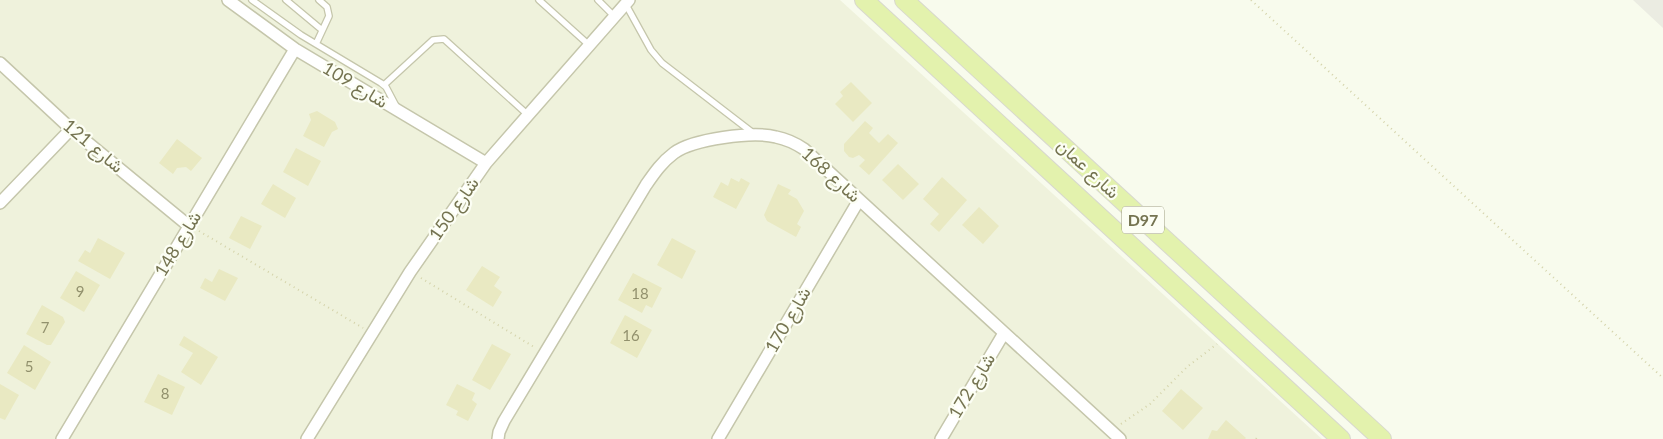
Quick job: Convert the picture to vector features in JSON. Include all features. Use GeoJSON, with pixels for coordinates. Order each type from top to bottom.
{"type":"FeatureCollection","features":[{"type":"Feature","properties":{"kind":"main road","name":"شارع عمان"},"geometry":{"type":"LineString","coordinates":[[864,0],[1341,439]]}},
{"type":"Feature","properties":{"kind":"main road","name":"شارع عمان"},"geometry":{"type":"LineString","coordinates":[[904,0],[1382,439]]}},
{"type":"Feature","properties":{"kind":"street","name":"شارع 109"},"geometry":{"type":"LineString","coordinates":[[228,0],[295,49],[486,163]]}},
{"type":"Feature","properties":{"kind":"street","name":"شارع 150"},"geometry":{"type":"LineString","coordinates":[[307,439],[410,272],[486,163],[627,2]]}},
{"type":"Feature","properties":{"kind":"street","name":"شارع 148"},"geometry":{"type":"LineString","coordinates":[[62,439],[295,49]]}},
{"type":"Feature","properties":{"kind":"street","name":"شارع 121"},"geometry":{"type":"LineString","coordinates":[[0,63],[71,129],[189,226]]}},
{"type":"Feature","properties":{"kind":"street"},"geometry":{"type":"LineString","coordinates":[[0,203],[71,129]]}},
{"type":"Feature","properties":{"kind":"street","name":"شارع 168"},"geometry":{"type":"LineString","coordinates":[[498,439],[504,421],[646,184],[659,166],[676,152],[696,142],[717,138],[757,136],[773,136],[789,140],[804,148],[1115,435]]}},
{"type":"Feature","properties":{"kind":"street","name":"شارع 170"},"geometry":{"type":"LineString","coordinates":[[718,439],[859,200]]}},
{"type":"Feature","properties":{"kind":"street","name":"شارع 172"},"geometry":{"type":"LineString","coordinates":[[941,439],[1004,333]]}},
{"type":"Feature","properties":{"kind":"lane"},"geometry":{"type":"LineString","coordinates":[[252,0],[283,23],[384,85],[398,110]]}},
{"type":"Feature","properties":{"kind":"lane"},"geometry":{"type":"LineString","coordinates":[[286,0],[322,30]]}},
{"type":"Feature","properties":{"kind":"lane"},"geometry":{"type":"LineString","coordinates":[[316,44],[327,20],[328,11],[327,7],[319,0]]}},
{"type":"Feature","properties":{"kind":"lane"},"geometry":{"type":"LineString","coordinates":[[539,0],[589,45]]}},
{"type":"Feature","properties":{"kind":"lane"},"geometry":{"type":"LineString","coordinates":[[598,0],[614,16]]}},
{"type":"Feature","properties":{"kind":"lane"},"geometry":{"type":"LineString","coordinates":[[627,2],[651,50],[662,63],[757,136]]}},
{"type":"Feature","properties":{"kind":"lane"},"geometry":{"type":"LineString","coordinates":[[384,85],[433,40],[444,39],[528,115]]}},
{"type":"Feature","properties":{"kind":"path"},"geometry":{"type":"LineString","coordinates":[[1251,0],[1663,378]]}},
{"type":"Feature","properties":{"kind":"path"},"geometry":{"type":"LineString","coordinates":[[189,226],[371,333]]}},
{"type":"Feature","properties":{"kind":"path"},"geometry":{"type":"LineString","coordinates":[[410,272],[545,354]]}},
{"type":"Feature","properties":{"kind":"path"},"geometry":{"type":"LineString","coordinates":[[1115,435],[1187,367],[1228,336]]}},
{"type":"Feature","properties":{"kind":"shaded area"},"geometry":{"type":"Polygon","coordinates":[[[0,0],[840,0],[1322,439],[0,439],[0,0]]]}},
{"type":"Feature","properties":{"kind":"shaded area"},"geometry":{"type":"Polygon","coordinates":[[[1633,0],[1663,0],[1663,28],[1633,0]]]}},
{"type":"Feature","properties":{"kind":"building"},"geometry":{"type":"Polygon","coordinates":[[[851,82],[872,103],[853,122],[835,104],[843,96],[840,92],[851,82]]]}},
{"type":"Feature","properties":{"kind":"building"},"geometry":{"type":"Polygon","coordinates":[[[317,111],[335,122],[338,129],[332,132],[324,147],[303,136],[311,120],[309,114],[317,111]]]}},
{"type":"Feature","properties":{"kind":"building"},"geometry":{"type":"Polygon","coordinates":[[[865,121],[873,128],[869,133],[879,143],[888,134],[898,143],[869,175],[859,166],[865,160],[859,155],[853,158],[849,157],[844,151],[844,144],[865,121]]]}},
{"type":"Feature","properties":{"kind":"building"},"geometry":{"type":"Polygon","coordinates":[[[177,139],[202,158],[191,171],[186,167],[177,168],[173,174],[159,163],[177,139]]]}},
{"type":"Feature","properties":{"kind":"building"},"geometry":{"type":"Polygon","coordinates":[[[296,148],[321,161],[308,186],[283,172],[296,148]]]}},
{"type":"Feature","properties":{"kind":"building"},"geometry":{"type":"Polygon","coordinates":[[[898,164],[919,184],[903,200],[882,180],[898,164]]]}},
{"type":"Feature","properties":{"kind":"building"},"geometry":{"type":"Polygon","coordinates":[[[942,177],[967,200],[939,232],[930,224],[939,214],[923,199],[942,177]]]}},
{"type":"Feature","properties":{"kind":"building"},"geometry":{"type":"Polygon","coordinates":[[[731,178],[739,182],[741,178],[750,183],[736,209],[713,197],[721,182],[728,186],[731,178]]]}},
{"type":"Feature","properties":{"kind":"building"},"geometry":{"type":"Polygon","coordinates":[[[273,184],[296,198],[285,218],[261,204],[273,184]]]}},
{"type":"Feature","properties":{"kind":"building"},"geometry":{"type":"Polygon","coordinates":[[[778,184],[791,190],[788,194],[797,199],[804,211],[797,224],[801,227],[796,237],[767,221],[764,215],[778,184]]]}},
{"type":"Feature","properties":{"kind":"building"},"geometry":{"type":"Polygon","coordinates":[[[979,207],[999,226],[983,244],[962,225],[979,207]]]}},
{"type":"Feature","properties":{"kind":"building"},"geometry":{"type":"Polygon","coordinates":[[[241,216],[262,226],[250,249],[229,238],[241,216]]]}},
{"type":"Feature","properties":{"kind":"building"},"geometry":{"type":"Polygon","coordinates":[[[98,238],[125,253],[110,279],[78,261],[85,250],[90,253],[98,238]]]}},
{"type":"Feature","properties":{"kind":"building"},"geometry":{"type":"Polygon","coordinates":[[[672,238],[696,251],[682,279],[657,265],[672,238]]]}},
{"type":"Feature","properties":{"kind":"building"},"geometry":{"type":"Polygon","coordinates":[[[482,266],[500,277],[494,286],[502,292],[493,307],[466,290],[482,266]]]}},
{"type":"Feature","properties":{"kind":"building"},"geometry":{"type":"Polygon","coordinates":[[[219,269],[238,278],[225,301],[200,288],[205,278],[212,282],[219,269]]]}},
{"type":"Feature","properties":{"kind":"building"},"geometry":{"type":"Polygon","coordinates":[[[76,271],[100,285],[84,312],[60,298],[76,271]]]}},
{"type":"Feature","properties":{"kind":"building"},"geometry":{"type":"Polygon","coordinates":[[[633,273],[662,288],[652,308],[646,305],[642,313],[618,300],[633,273]]]}},
{"type":"Feature","properties":{"kind":"building"},"geometry":{"type":"Polygon","coordinates":[[[42,305],[63,317],[65,322],[51,345],[47,345],[26,334],[42,305]]]}},
{"type":"Feature","properties":{"kind":"building"},"geometry":{"type":"Polygon","coordinates":[[[625,315],[652,330],[637,358],[610,343],[625,315]]]}},
{"type":"Feature","properties":{"kind":"building"},"geometry":{"type":"Polygon","coordinates":[[[184,336],[218,357],[201,385],[181,372],[193,353],[179,345],[184,336]]]}},
{"type":"Feature","properties":{"kind":"building"},"geometry":{"type":"Polygon","coordinates":[[[492,344],[511,354],[490,390],[472,380],[492,344]]]}},
{"type":"Feature","properties":{"kind":"building"},"geometry":{"type":"Polygon","coordinates":[[[24,345],[51,362],[35,390],[7,373],[24,345]]]}},
{"type":"Feature","properties":{"kind":"building"},"geometry":{"type":"Polygon","coordinates":[[[158,374],[185,387],[172,415],[144,402],[158,374]]]}},
{"type":"Feature","properties":{"kind":"building"},"geometry":{"type":"Polygon","coordinates":[[[0,384],[19,395],[5,420],[0,418],[0,384]]]}},
{"type":"Feature","properties":{"kind":"building"},"geometry":{"type":"Polygon","coordinates":[[[457,384],[475,393],[472,400],[477,404],[468,421],[456,415],[458,411],[446,405],[457,384]]]}},
{"type":"Feature","properties":{"kind":"building"},"geometry":{"type":"Polygon","coordinates":[[[1181,389],[1203,408],[1183,430],[1162,411],[1181,389]]]}},
{"type":"Feature","properties":{"kind":"building"},"geometry":{"type":"Polygon","coordinates":[[[1226,420],[1246,438],[1208,439],[1212,430],[1217,431],[1226,420]]]}}]}
